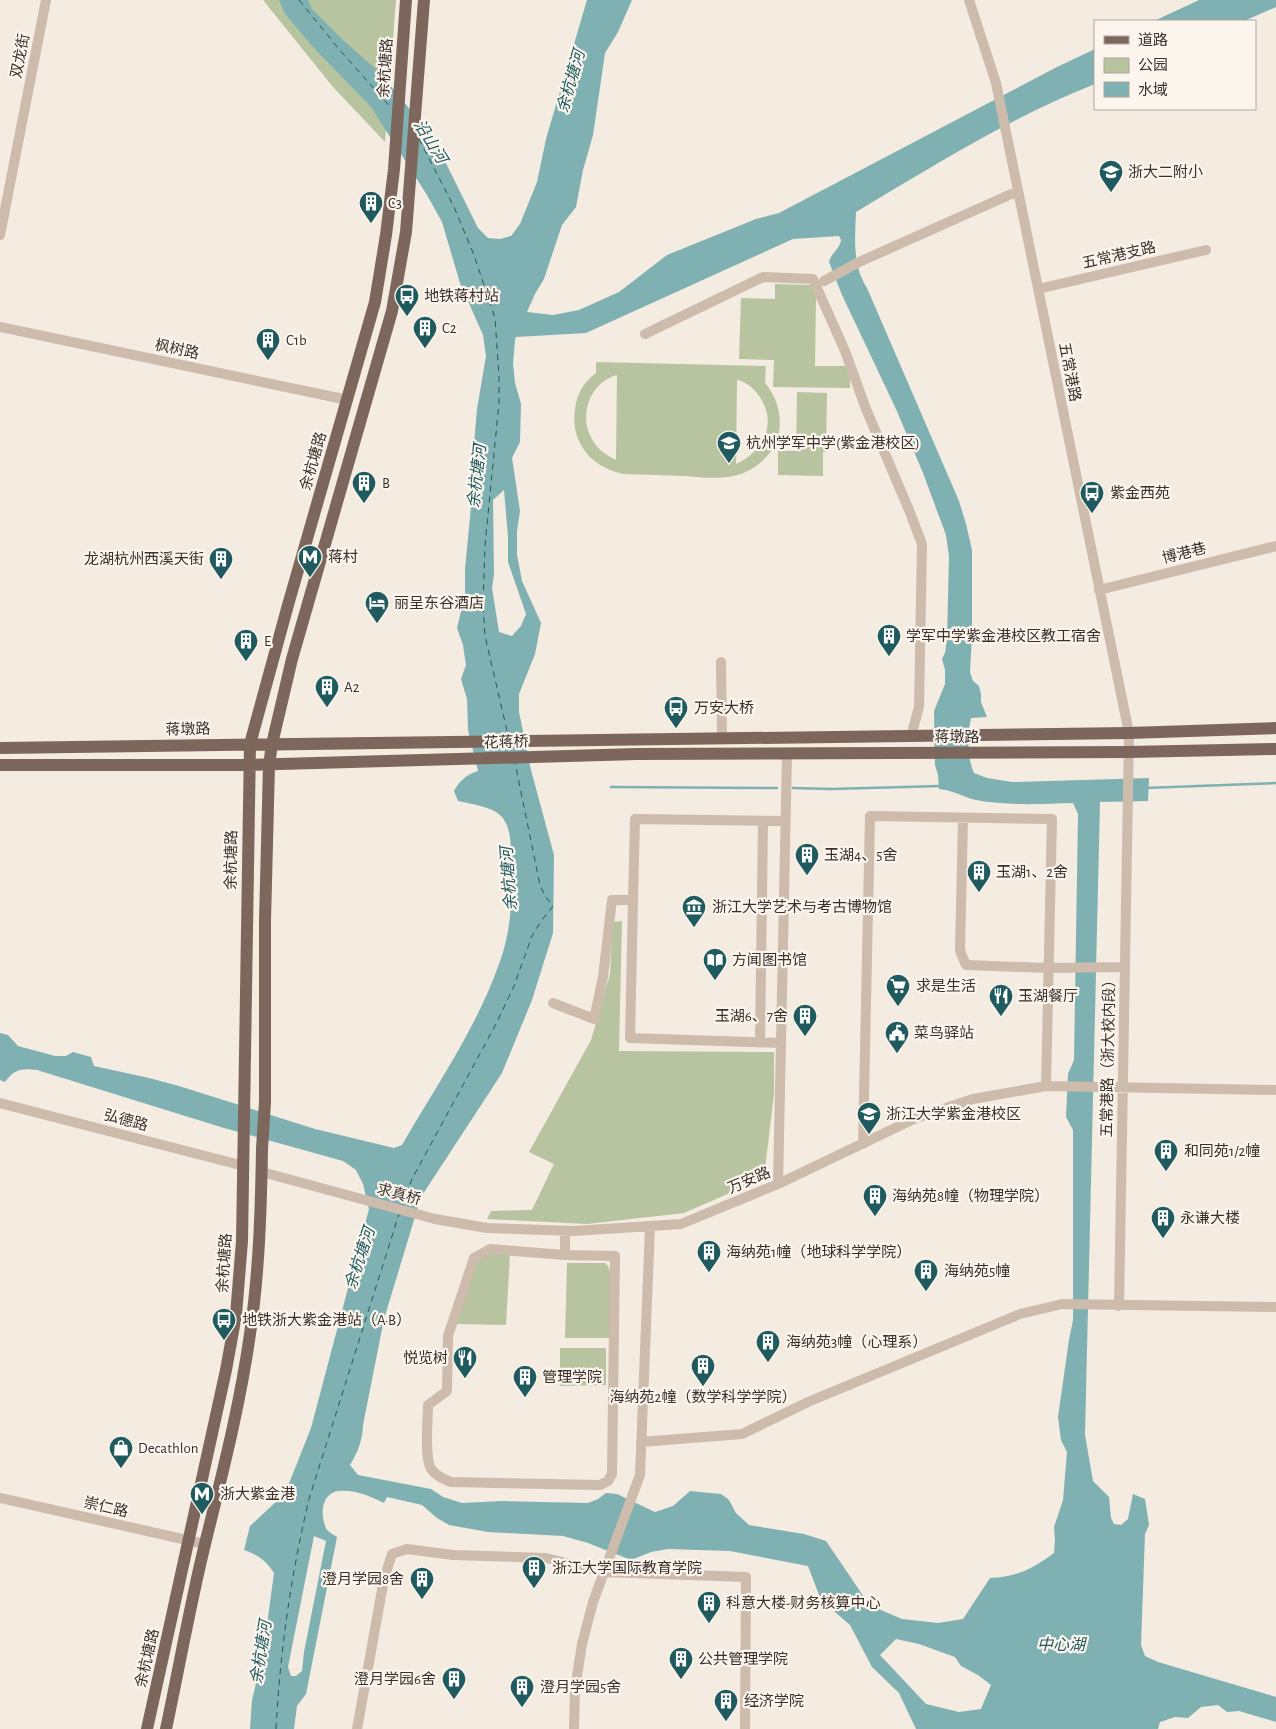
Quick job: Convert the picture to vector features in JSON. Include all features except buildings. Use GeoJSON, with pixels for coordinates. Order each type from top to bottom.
{"type":"FeatureCollection","features":[{"type":"Feature","properties":{"kind":"main road","name":"余杭塘路"},"geometry":{"type":"LineString","coordinates":[[148,1729],[224,1379],[236,1315],[242,1241],[245,1144],[250,744],[375,302],[394,169],[406,0]]}},
{"type":"Feature","properties":{"kind":"main road"},"geometry":{"type":"LineString","coordinates":[[166,1729],[205,1544],[215,1510],[239,1396],[250,1334],[258,1264],[265,1102],[265,921],[269,765],[272,744],[304,614],[392,311],[406,232],[424,0]]}},
{"type":"Feature","properties":{"kind":"main road","name":"蒋墩路"},"geometry":{"type":"LineString","coordinates":[[639,740],[1129,733],[1276,728]]}},
{"type":"Feature","properties":{"kind":"main road","name":"花蒋桥"},"geometry":{"type":"LineString","coordinates":[[377,743],[639,740]]}},
{"type":"Feature","properties":{"kind":"main road","name":"蒋墩路"},"geometry":{"type":"LineString","coordinates":[[0,748],[377,743]]}},
{"type":"Feature","properties":{"kind":"main road","name":"蒋墩路"},"geometry":{"type":"LineString","coordinates":[[637,754],[1276,750]]}},
{"type":"Feature","properties":{"kind":"main road","name":"花蒋桥"},"geometry":{"type":"LineString","coordinates":[[269,765],[637,754]]}},
{"type":"Feature","properties":{"kind":"main road"},"geometry":{"type":"LineString","coordinates":[[0,765],[269,765]]}},
{"type":"Feature","properties":{"kind":"street","name":"双龙街"},"geometry":{"type":"LineString","coordinates":[[0,235],[46,0]]}},
{"type":"Feature","properties":{"kind":"street","name":"五常港路"},"geometry":{"type":"LineString","coordinates":[[969,0],[996,83],[1007,136],[1129,733],[1129,772]]}},
{"type":"Feature","properties":{"kind":"street"},"geometry":{"type":"LineString","coordinates":[[828,278],[859,262],[1018,191]]}},
{"type":"Feature","properties":{"kind":"street","name":"五常港支路"},"geometry":{"type":"LineString","coordinates":[[1038,289],[1206,250]]}},
{"type":"Feature","properties":{"kind":"street"},"geometry":{"type":"LineString","coordinates":[[645,334],[763,278],[813,279],[922,544],[919,707],[916,736]]}},
{"type":"Feature","properties":{"kind":"street","name":"枫树路"},"geometry":{"type":"LineString","coordinates":[[0,327],[348,400]]}},
{"type":"Feature","properties":{"kind":"street","name":"博港巷"},"geometry":{"type":"LineString","coordinates":[[1099,590],[1276,546]]}},
{"type":"Feature","properties":{"kind":"street"},"geometry":{"type":"LineString","coordinates":[[721,662],[722,739]]}},
{"type":"Feature","properties":{"kind":"street"},"geometry":{"type":"LineString","coordinates":[[778,1184],[784,821],[787,753]]}},
{"type":"Feature","properties":{"kind":"street","name":"五常港路（浙大校内段）"},"geometry":{"type":"LineString","coordinates":[[1119,1306],[1129,772]]}},
{"type":"Feature","properties":{"kind":"street"},"geometry":{"type":"LineString","coordinates":[[863,1144],[870,816],[1052,820],[1046,1086]]}},
{"type":"Feature","properties":{"kind":"street"},"geometry":{"type":"LineString","coordinates":[[963,818],[960,951],[966,964],[1048,968],[1125,967]]}},
{"type":"Feature","properties":{"kind":"street"},"geometry":{"type":"LineString","coordinates":[[781,1043],[630,1038],[635,819],[784,821]]}},
{"type":"Feature","properties":{"kind":"street"},"geometry":{"type":"LineString","coordinates":[[760,1042],[763,821]]}},
{"type":"Feature","properties":{"kind":"street"},"geometry":{"type":"LineString","coordinates":[[553,1003],[594,1019],[603,976],[612,900],[633,900]]}},
{"type":"Feature","properties":{"kind":"street","name":"万安路"},"geometry":{"type":"LineString","coordinates":[[435,1219],[487,1228],[565,1231],[681,1224],[778,1184],[916,1118],[973,1099],[1046,1086],[1276,1090]]}},
{"type":"Feature","properties":{"kind":"street","name":"弘德路"},"geometry":{"type":"LineString","coordinates":[[0,1103],[244,1166]]}},
{"type":"Feature","properties":{"kind":"street","name":"求真桥"},"geometry":{"type":"LineString","coordinates":[[262,1172],[435,1219]]}},
{"type":"Feature","properties":{"kind":"street"},"geometry":{"type":"LineString","coordinates":[[574,1729],[575,1689],[582,1644],[604,1572],[640,1476],[650,1227]]}},
{"type":"Feature","properties":{"kind":"street"},"geometry":{"type":"LineString","coordinates":[[565,1231],[565,1255]]}},
{"type":"Feature","properties":{"kind":"street"},"geometry":{"type":"LineString","coordinates":[[490,1249],[565,1255],[615,1256],[612,1474],[608,1480],[600,1485],[451,1482],[438,1477],[430,1468],[427,1449],[428,1405],[447,1391],[448,1336],[474,1258],[490,1249]]}},
{"type":"Feature","properties":{"kind":"street"},"geometry":{"type":"LineString","coordinates":[[641,1442],[742,1434],[808,1402],[1020,1314],[1062,1304],[1276,1307]]}},
{"type":"Feature","properties":{"kind":"street","name":"崇仁路"},"geometry":{"type":"LineString","coordinates":[[0,1498],[205,1544]]}},
{"type":"Feature","properties":{"kind":"street"},"geometry":{"type":"LineString","coordinates":[[357,1729],[384,1579],[392,1554],[407,1549],[454,1556],[546,1558],[604,1572],[746,1577],[745,1729]]}},
{"type":"Feature","properties":{"kind":"green space"},"geometry":{"type":"Polygon","coordinates":[[[263,0],[396,0],[385,142],[333,87],[263,0]]]}},
{"type":"Feature","properties":{"kind":"green space"},"geometry":{"type":"Polygon","coordinates":[[[775,284],[811,285],[816,295],[815,366],[845,366],[850,376],[850,388],[773,387],[774,360],[739,359],[741,298],[775,299],[775,284]]]}},
{"type":"Feature","properties":{"kind":"green space"},"geometry":{"type":"Polygon","coordinates":[[[596,362],[766,366],[765,383],[773,394],[779,413],[780,426],[776,442],[772,450],[760,463],[752,469],[735,476],[705,478],[623,474],[612,471],[601,466],[585,451],[576,432],[574,421],[577,398],[581,389],[596,373],[596,362]],[[617,375],[608,379],[594,392],[589,401],[586,420],[588,430],[596,446],[616,460],[616,459],[617,375]],[[737,380],[736,464],[755,451],[762,442],[768,423],[763,402],[756,392],[747,384],[737,380]]]}},
{"type":"Feature","properties":{"kind":"green space"},"geometry":{"type":"Polygon","coordinates":[[[797,392],[827,393],[826,452],[823,452],[823,476],[778,475],[778,451],[796,451],[797,392]]]}},
{"type":"Feature","properties":{"kind":"green space"},"geometry":{"type":"Polygon","coordinates":[[[622,921],[619,1051],[774,1052],[774,1094],[765,1169],[753,1183],[684,1213],[587,1224],[487,1219],[491,1211],[532,1210],[554,1164],[529,1152],[591,1040],[610,974],[613,922],[622,921]]]}},
{"type":"Feature","properties":{"kind":"green space"},"geometry":{"type":"Polygon","coordinates":[[[489,1254],[510,1254],[506,1325],[456,1324],[476,1262],[489,1254]]]}},
{"type":"Feature","properties":{"kind":"green space"},"geometry":{"type":"Polygon","coordinates":[[[567,1263],[605,1263],[608,1266],[611,1275],[610,1338],[565,1338],[567,1263]]]}},
{"type":"Feature","properties":{"kind":"green space"},"geometry":{"type":"Polygon","coordinates":[[[560,1348],[606,1348],[606,1385],[560,1386],[560,1348]]]}},
{"type":"Feature","properties":{"kind":"water"},"geometry":{"type":"Polygon","coordinates":[[[279,0],[308,0],[312,9],[379,72],[433,137],[478,228],[488,238],[500,239],[511,236],[520,224],[537,182],[546,139],[587,0],[632,0],[618,32],[605,53],[593,135],[583,170],[576,207],[562,225],[544,279],[527,312],[553,315],[579,310],[619,292],[667,255],[756,219],[779,213],[1094,49],[1094,84],[1033,111],[1003,127],[856,212],[857,261],[862,279],[959,501],[972,550],[970,672],[973,681],[979,686],[981,702],[987,717],[971,718],[968,746],[974,773],[987,778],[1012,782],[1149,778],[1148,801],[1100,802],[1085,1435],[1093,1481],[1109,1497],[1111,1518],[1114,1524],[1121,1525],[1128,1519],[1133,1494],[1145,1499],[1149,1525],[1145,1534],[1141,1645],[1145,1656],[1158,1662],[1276,1697],[1276,1722],[1239,1711],[1227,1712],[1218,1705],[1201,1707],[1188,1718],[1175,1717],[1160,1722],[1158,1729],[916,1729],[899,1693],[872,1667],[850,1625],[821,1600],[808,1566],[730,1551],[668,1549],[651,1552],[631,1560],[588,1543],[563,1536],[488,1532],[449,1525],[437,1518],[422,1505],[387,1497],[384,1503],[362,1494],[338,1491],[328,1497],[323,1507],[323,1519],[327,1530],[337,1537],[306,1694],[297,1706],[294,1729],[250,1729],[252,1700],[263,1654],[274,1573],[261,1558],[244,1550],[250,1526],[278,1500],[288,1486],[311,1428],[369,1209],[363,1184],[356,1170],[343,1161],[224,1128],[37,1070],[19,1070],[12,1074],[5,1082],[0,1080],[0,1033],[8,1035],[18,1046],[55,1056],[66,1056],[73,1052],[91,1057],[94,1066],[179,1086],[315,1129],[394,1148],[402,1145],[442,1079],[479,1011],[490,988],[503,952],[509,927],[511,902],[512,876],[509,832],[505,821],[497,813],[481,806],[458,801],[454,791],[464,778],[478,771],[468,730],[467,699],[461,679],[466,665],[463,645],[457,628],[465,595],[465,569],[471,507],[470,490],[477,409],[486,356],[483,335],[460,283],[442,222],[427,195],[371,107],[313,47],[285,14],[279,0]],[[839,236],[793,239],[586,333],[516,337],[513,363],[515,383],[521,404],[520,442],[512,458],[520,511],[517,531],[517,555],[522,581],[541,623],[535,654],[519,694],[519,712],[531,770],[554,855],[553,933],[532,1000],[502,1073],[421,1197],[384,1319],[361,1441],[350,1465],[358,1475],[431,1489],[443,1497],[462,1503],[502,1501],[588,1503],[606,1493],[617,1494],[655,1512],[673,1506],[690,1491],[721,1494],[729,1500],[736,1513],[749,1525],[804,1534],[826,1541],[866,1600],[881,1610],[902,1619],[938,1623],[963,1619],[990,1578],[1008,1576],[1024,1571],[1039,1564],[1054,1553],[1054,1527],[1063,1500],[1067,1452],[1061,1440],[1058,1417],[1073,1320],[1073,1130],[1066,1117],[1068,1074],[1074,1060],[1078,814],[1073,803],[1024,804],[988,802],[939,789],[935,765],[934,711],[945,684],[945,670],[942,659],[947,639],[949,556],[946,535],[896,409],[842,295],[829,262],[840,243],[839,236]],[[504,490],[493,500],[494,574],[492,588],[499,632],[512,636],[521,626],[526,614],[508,562],[504,490]],[[314,1536],[288,1667],[291,1676],[296,1676],[302,1671],[326,1541],[314,1536]],[[896,1639],[880,1655],[926,1704],[959,1712],[981,1709],[991,1685],[961,1666],[955,1657],[919,1644],[896,1639]]]}},
{"type":"Feature","properties":{"kind":"water"},"geometry":{"type":"Polygon","coordinates":[[[1199,0],[1276,0],[1276,7],[1246,20],[1156,20],[1199,0]]]}},
{"type":"Feature","properties":{"kind":"waterway"},"geometry":{"type":"LineString","coordinates":[[1145,788],[1276,783]]}},
{"type":"Feature","properties":{"kind":"waterway"},"geometry":{"type":"LineString","coordinates":[[793,788],[831,789],[940,786]]}},
{"type":"Feature","properties":{"kind":"waterway"},"geometry":{"type":"LineString","coordinates":[[611,787],[777,788]]}},
{"type":"Feature","properties":{"kind":"ferry route"},"geometry":{"type":"LineString","coordinates":[[299,0],[338,48],[393,110]]}},
{"type":"Feature","properties":{"kind":"ferry route"},"geometry":{"type":"LineString","coordinates":[[419,139],[454,207],[474,255],[495,318],[499,403],[485,545],[483,607],[485,636],[508,735]]}},
{"type":"Feature","properties":{"kind":"ferry route"},"geometry":{"type":"LineString","coordinates":[[402,1205],[412,1179],[495,1026],[514,986],[532,936],[553,906],[545,896],[540,885],[515,763]]}},
{"type":"Feature","properties":{"kind":"ferry route"},"geometry":{"type":"LineString","coordinates":[[276,1729],[287,1613],[309,1499],[399,1214]]}},
{"type":"Feature","properties":{"kind":"place","name":"浙大二附小"},"geometry":{"type":"Point","coordinates":[1111,193]}},
{"type":"Feature","properties":{"kind":"place","name":"C3"},"geometry":{"type":"Point","coordinates":[371,224]}},
{"type":"Feature","properties":{"kind":"place","name":"地铁蒋村站"},"geometry":{"type":"Point","coordinates":[407,317]}},
{"type":"Feature","properties":{"kind":"place","name":"C2"},"geometry":{"type":"Point","coordinates":[425,349]}},
{"type":"Feature","properties":{"kind":"place","name":"C1b"},"geometry":{"type":"Point","coordinates":[268,361]}},
{"type":"Feature","properties":{"kind":"place","name":"杭州学军中学(紫金港校区)"},"geometry":{"type":"Point","coordinates":[729,464]}},
{"type":"Feature","properties":{"kind":"place","name":"B"},"geometry":{"type":"Point","coordinates":[364,504]}},
{"type":"Feature","properties":{"kind":"place","name":"紫金西苑"},"geometry":{"type":"Point","coordinates":[1092,514]}},
{"type":"Feature","properties":{"kind":"place","name":"蒋村"},"geometry":{"type":"Point","coordinates":[310,578]}},
{"type":"Feature","properties":{"kind":"place","name":"龙湖杭州西溪天街"},"geometry":{"type":"Point","coordinates":[221,580]}},
{"type":"Feature","properties":{"kind":"place","name":"丽呈东谷酒店"},"geometry":{"type":"Point","coordinates":[377,624]}},
{"type":"Feature","properties":{"kind":"place","name":"学军中学紫金港校区教工宿舍"},"geometry":{"type":"Point","coordinates":[889,657]}},
{"type":"Feature","properties":{"kind":"place","name":"E"},"geometry":{"type":"Point","coordinates":[246,662]}},
{"type":"Feature","properties":{"kind":"place","name":"A2"},"geometry":{"type":"Point","coordinates":[327,708]}},
{"type":"Feature","properties":{"kind":"place","name":"万安大桥"},"geometry":{"type":"Point","coordinates":[676,729]}},
{"type":"Feature","properties":{"kind":"place","name":"玉湖4、5舍"},"geometry":{"type":"Point","coordinates":[807,876]}},
{"type":"Feature","properties":{"kind":"place","name":"玉湖1、2舍"},"geometry":{"type":"Point","coordinates":[979,893]}},
{"type":"Feature","properties":{"kind":"place","name":"浙江大学艺术与考古博物馆"},"geometry":{"type":"Point","coordinates":[694,928]}},
{"type":"Feature","properties":{"kind":"place","name":"方闻图书馆"},"geometry":{"type":"Point","coordinates":[715,981]}},
{"type":"Feature","properties":{"kind":"place","name":"求是生活"},"geometry":{"type":"Point","coordinates":[898,1007]}},
{"type":"Feature","properties":{"kind":"place","name":"玉湖餐厅"},"geometry":{"type":"Point","coordinates":[1001,1017]}},
{"type":"Feature","properties":{"kind":"place","name":"玉湖6、7舍"},"geometry":{"type":"Point","coordinates":[805,1037]}},
{"type":"Feature","properties":{"kind":"place","name":"菜鸟驿站"},"geometry":{"type":"Point","coordinates":[897,1054]}},
{"type":"Feature","properties":{"kind":"place","name":"浙江大学紫金港校区"},"geometry":{"type":"Point","coordinates":[869,1135]}},
{"type":"Feature","properties":{"kind":"place","name":"和同苑1/2幢"},"geometry":{"type":"Point","coordinates":[1166,1172]}},
{"type":"Feature","properties":{"kind":"place","name":"海纳苑8幢（物理学院）"},"geometry":{"type":"Point","coordinates":[875,1217]}},
{"type":"Feature","properties":{"kind":"place","name":"永谦大楼"},"geometry":{"type":"Point","coordinates":[1163,1239]}},
{"type":"Feature","properties":{"kind":"place","name":"海纳苑1幢（地球科学学院）"},"geometry":{"type":"Point","coordinates":[709,1273]}},
{"type":"Feature","properties":{"kind":"place","name":"海纳苑5幢"},"geometry":{"type":"Point","coordinates":[926,1292]}},
{"type":"Feature","properties":{"kind":"place","name":"地铁浙大紫金港站（A·B）"},"geometry":{"type":"Point","coordinates":[224,1341]}},
{"type":"Feature","properties":{"kind":"place","name":"海纳苑3幢（心理系）"},"geometry":{"type":"Point","coordinates":[768,1363]}},
{"type":"Feature","properties":{"kind":"place","name":"悦览树"},"geometry":{"type":"Point","coordinates":[465,1379]}},
{"type":"Feature","properties":{"kind":"place","name":"海纳苑2幢（数学科学学院）"},"geometry":{"type":"Point","coordinates":[703,1387]}},
{"type":"Feature","properties":{"kind":"place","name":"管理学院"},"geometry":{"type":"Point","coordinates":[525,1398]}},
{"type":"Feature","properties":{"kind":"place","name":"Decathlon"},"geometry":{"type":"Point","coordinates":[121,1469]}},
{"type":"Feature","properties":{"kind":"place","name":"浙大紫金港"},"geometry":{"type":"Point","coordinates":[202,1515]}},
{"type":"Feature","properties":{"kind":"place","name":"浙江大学国际教育学院"},"geometry":{"type":"Point","coordinates":[534,1589]}},
{"type":"Feature","properties":{"kind":"place","name":"澄月学园8舍"},"geometry":{"type":"Point","coordinates":[422,1600]}},
{"type":"Feature","properties":{"kind":"place","name":"科意大楼-财务核算中心"},"geometry":{"type":"Point","coordinates":[709,1624]}},
{"type":"Feature","properties":{"kind":"place","name":"公共管理学院"},"geometry":{"type":"Point","coordinates":[681,1680]}},
{"type":"Feature","properties":{"kind":"place","name":"澄月学园6舍"},"geometry":{"type":"Point","coordinates":[454,1700]}},
{"type":"Feature","properties":{"kind":"place","name":"澄月学园5舍"},"geometry":{"type":"Point","coordinates":[522,1708]}},
{"type":"Feature","properties":{"kind":"place","name":"经济学院"},"geometry":{"type":"Point","coordinates":[726,1722]}},
{"type":"Feature","properties":{"kind":"water label","name":"余杭塘河"},"geometry":{"type":"Point","coordinates":[570,81]}},
{"type":"Feature","properties":{"kind":"water label","name":"沿山河"},"geometry":{"type":"Point","coordinates":[431,141]}},
{"type":"Feature","properties":{"kind":"water label","name":"余杭塘河"},"geometry":{"type":"Point","coordinates":[476,476]}},
{"type":"Feature","properties":{"kind":"water label","name":"余杭塘河"},"geometry":{"type":"Point","coordinates":[508,879]}},
{"type":"Feature","properties":{"kind":"water label","name":"余杭塘河"},"geometry":{"type":"Point","coordinates":[359,1258]}},
{"type":"Feature","properties":{"kind":"water label","name":"中心湖"},"geometry":{"type":"Point","coordinates":[1061,1644]}},
{"type":"Feature","properties":{"kind":"water label","name":"余杭塘河"},"geometry":{"type":"Point","coordinates":[260,1652]}}]}
